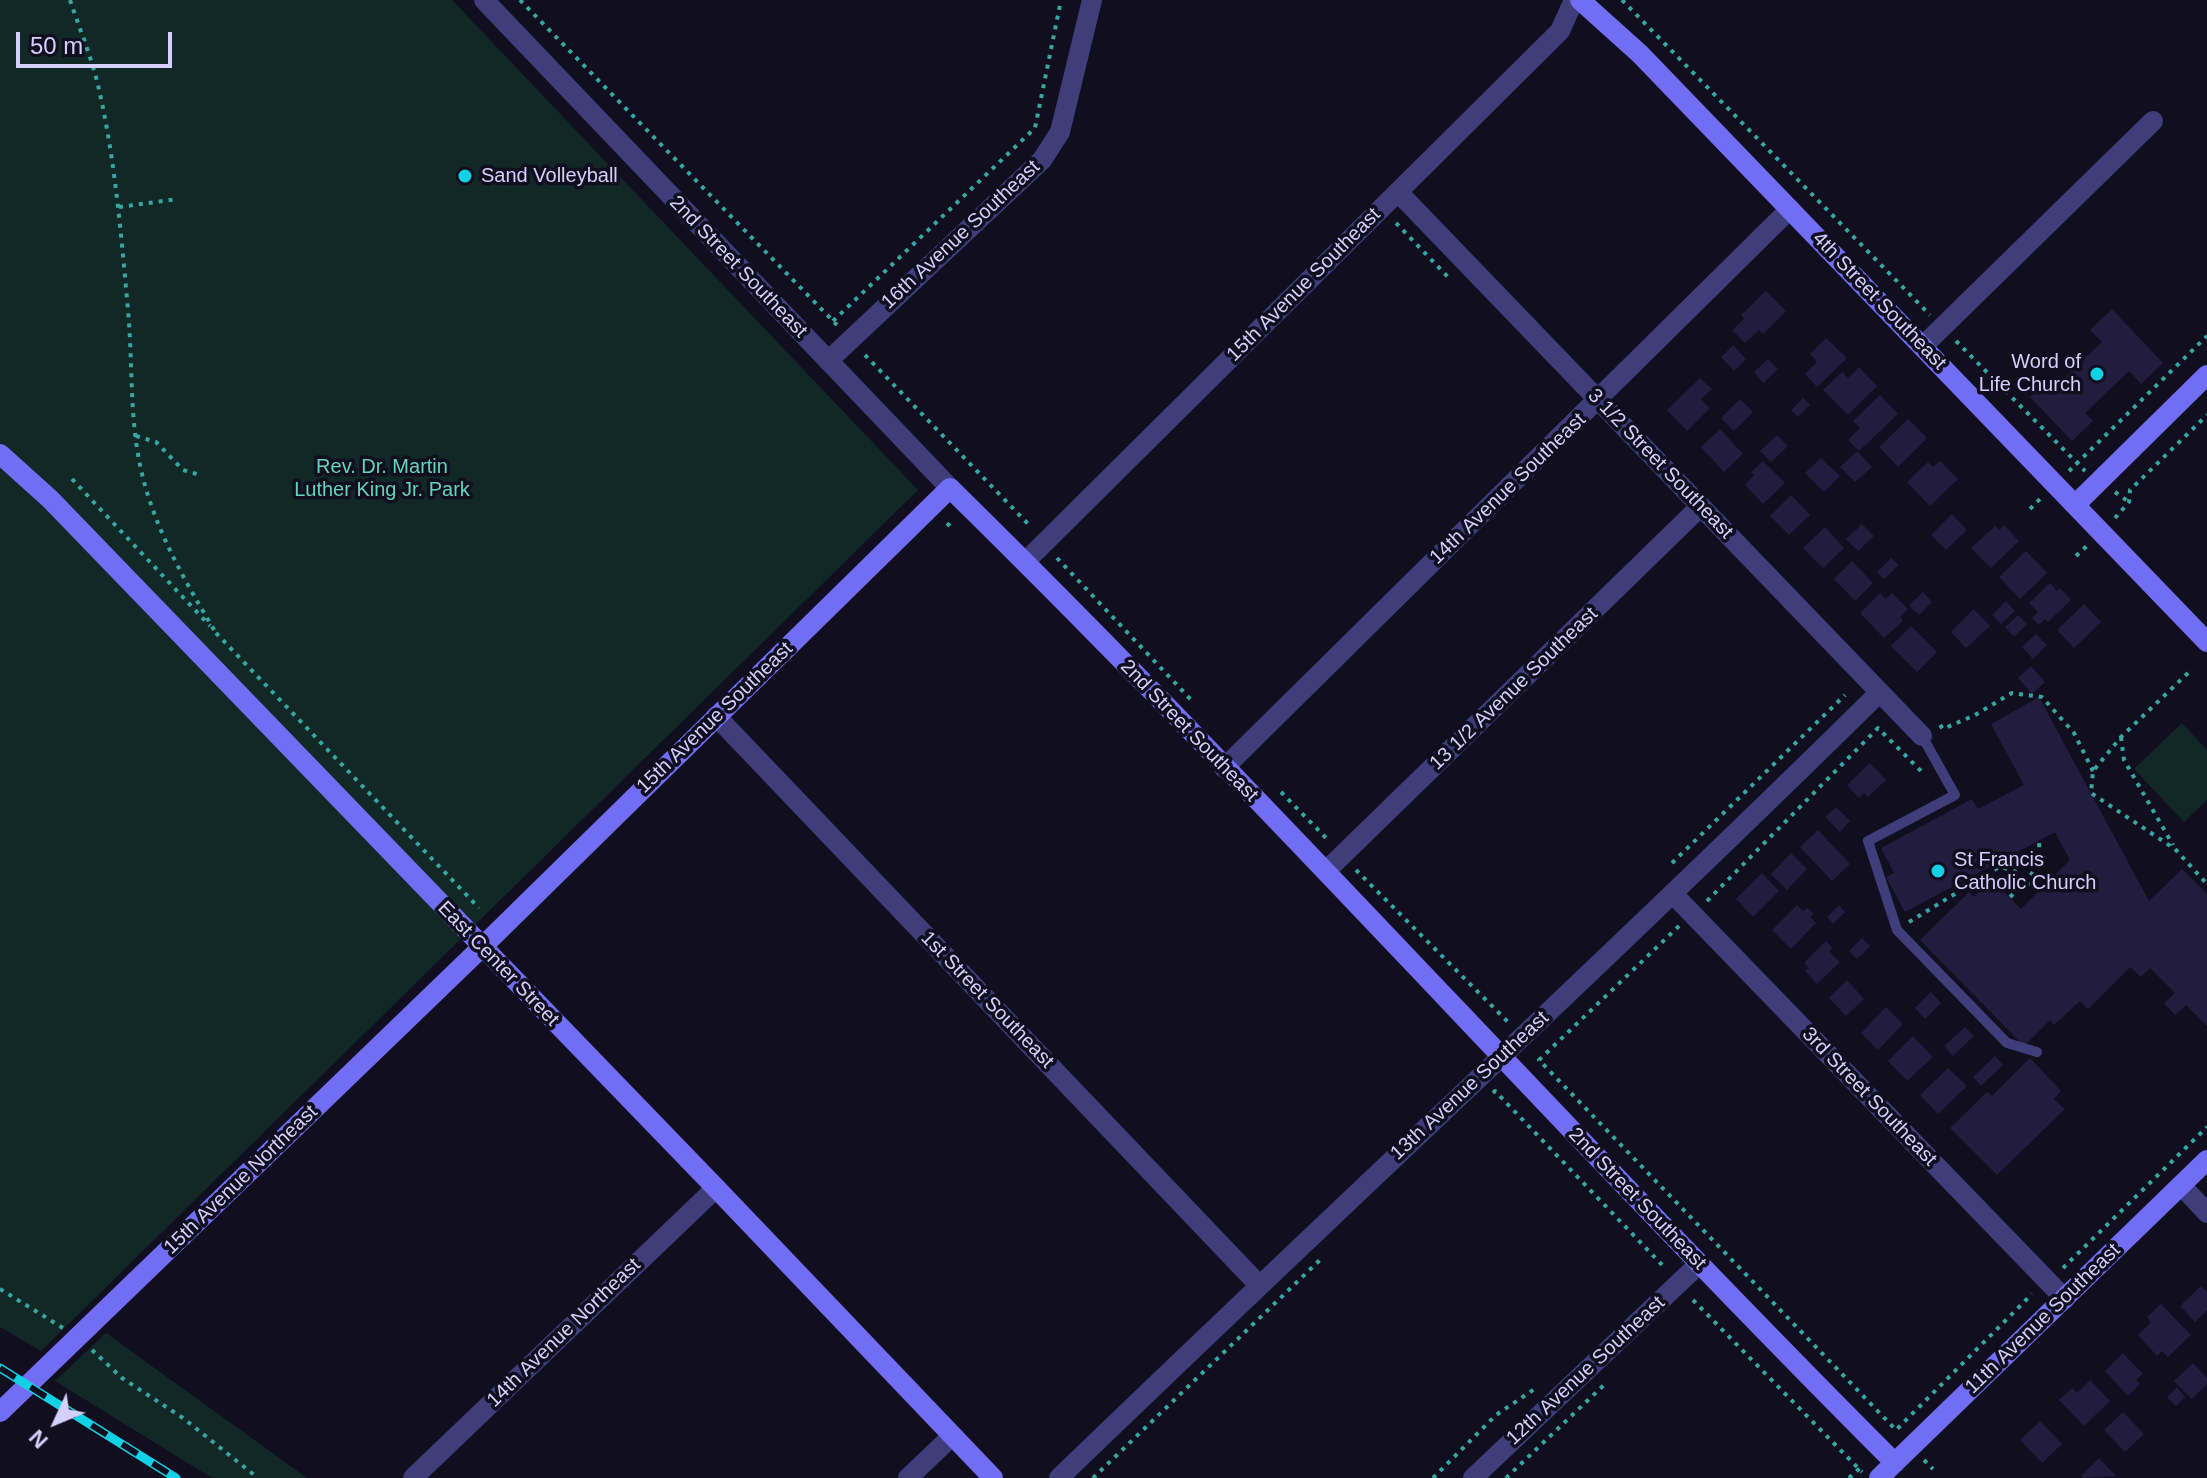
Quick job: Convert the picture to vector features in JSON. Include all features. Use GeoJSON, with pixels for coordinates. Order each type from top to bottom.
{"type":"FeatureCollection","features":[{"type":"Feature","properties":{"kind":"street","name":"2nd Street Southeast"},"geometry":{"type":"LineString","coordinates":[[484,0],[950,488],[1326,871],[1699,1264],[1895,1463]]}},
{"type":"Feature","properties":{"kind":"street","name":"16th Avenue Southeast"},"geometry":{"type":"LineString","coordinates":[[828,361],[1042,160],[1060,132],[1092,0]]}},
{"type":"Feature","properties":{"kind":"street","name":"15th Avenue Southeast"},"geometry":{"type":"LineString","coordinates":[[1025,562],[1560,31],[1574,0]]}},
{"type":"Feature","properties":{"kind":"street","name":"4th Street Southeast"},"geometry":{"type":"LineString","coordinates":[[1580,0],[1640,54],[2207,642]]}},
{"type":"Feature","properties":{"kind":"street"},"geometry":{"type":"LineString","coordinates":[[1923,346],[2153,121]]}},
{"type":"Feature","properties":{"kind":"street","name":"3 1/2 Street Southeast"},"geometry":{"type":"LineString","coordinates":[[1398,192],[1922,736]]}},
{"type":"Feature","properties":{"kind":"street","name":"14th Avenue Southeast"},"geometry":{"type":"LineString","coordinates":[[1224,768],[1790,209]]}},
{"type":"Feature","properties":{"kind":"street"},"geometry":{"type":"LineString","coordinates":[[2076,504],[2207,375]]}},
{"type":"Feature","properties":{"kind":"street","name":"East Center Street"},"geometry":{"type":"LineString","coordinates":[[0,454],[50,499],[993,1478]]}},
{"type":"Feature","properties":{"kind":"street","name":"15th Avenue Southeast"},"geometry":{"type":"LineString","coordinates":[[481,948],[950,488]]}},
{"type":"Feature","properties":{"kind":"street","name":"13 1/2 Avenue Southeast"},"geometry":{"type":"LineString","coordinates":[[1326,871],[1701,506]]}},
{"type":"Feature","properties":{"kind":"street","name":"13th Avenue Southeast"},"geometry":{"type":"LineString","coordinates":[[1059,1478],[1667,901],[1879,693]]}},
{"type":"Feature","properties":{"kind":"street","name":"1st Street Southeast"},"geometry":{"type":"LineString","coordinates":[[716,716],[1259,1285]]}},
{"type":"Feature","properties":{"kind":"street","name":"3rd Street Southeast"},"geometry":{"type":"LineString","coordinates":[[1667,901],[2065,1299]]}},
{"type":"Feature","properties":{"kind":"street","name":"15th Avenue Northeast"},"geometry":{"type":"LineString","coordinates":[[0,1412],[481,948]]}},
{"type":"Feature","properties":{"kind":"street","name":"11th Avenue Southeast"},"geometry":{"type":"LineString","coordinates":[[1879,1478],[2207,1160]]}},
{"type":"Feature","properties":{"kind":"street"},"geometry":{"type":"LineString","coordinates":[[2181,1185],[2207,1213]]}},
{"type":"Feature","properties":{"kind":"street","name":"14th Avenue Northeast"},"geometry":{"type":"LineString","coordinates":[[413,1478],[716,1188]]}},
{"type":"Feature","properties":{"kind":"street","name":"12th Avenue Southeast"},"geometry":{"type":"LineString","coordinates":[[1473,1478],[1699,1264]]}},
{"type":"Feature","properties":{"kind":"street"},"geometry":{"type":"LineString","coordinates":[[908,1478],[952,1436]]}},
{"type":"Feature","properties":{"kind":"lane"},"geometry":{"type":"LineString","coordinates":[[1922,736],[1955,795],[1868,841],[1897,930],[2007,1043],[2037,1052]]}},
{"type":"Feature","properties":{"kind":"path"},"geometry":{"type":"LineString","coordinates":[[70,0],[97,80],[119,207],[132,360],[131,409],[143,475],[162,531],[183,578],[216,633]]}},
{"type":"Feature","properties":{"kind":"path"},"geometry":{"type":"LineString","coordinates":[[520,0],[833,321],[1035,128],[1061,0]]}},
{"type":"Feature","properties":{"kind":"path"},"geometry":{"type":"LineString","coordinates":[[1622,0],[2076,464],[2207,336]]}},
{"type":"Feature","properties":{"kind":"path"},"geometry":{"type":"LineString","coordinates":[[119,207],[178,199]]}},
{"type":"Feature","properties":{"kind":"path"},"geometry":{"type":"LineString","coordinates":[[1395,222],[1450,278]]}},
{"type":"Feature","properties":{"kind":"path"},"geometry":{"type":"LineString","coordinates":[[867,357],[990,484]]}},
{"type":"Feature","properties":{"kind":"path"},"geometry":{"type":"LineString","coordinates":[[2129,502],[2130,490],[2207,415]]}},
{"type":"Feature","properties":{"kind":"path"},"geometry":{"type":"LineString","coordinates":[[136,436],[156,442],[183,470],[200,475]]}},
{"type":"Feature","properties":{"kind":"path"},"geometry":{"type":"LineString","coordinates":[[72,479],[479,908]]}},
{"type":"Feature","properties":{"kind":"path"},"geometry":{"type":"LineString","coordinates":[[2093,771],[2121,737],[2188,673]]}},
{"type":"Feature","properties":{"kind":"path"},"geometry":{"type":"LineString","coordinates":[[1943,729],[2012,693],[2042,697],[2074,733],[2093,771],[2091,793],[2175,849]]}},
{"type":"Feature","properties":{"kind":"path"},"geometry":{"type":"LineString","coordinates":[[1717,912],[1706,901],[1878,728],[1931,782]]}},
{"type":"Feature","properties":{"kind":"path"},"geometry":{"type":"LineString","coordinates":[[2121,737],[2124,760],[2175,849],[2207,884]]}},
{"type":"Feature","properties":{"kind":"path"},"geometry":{"type":"LineString","coordinates":[[2010,897],[2036,871],[2039,841]]}},
{"type":"Feature","properties":{"kind":"path"},"geometry":{"type":"LineString","coordinates":[[1897,930],[1999,867],[2013,870],[2039,891]]}},
{"type":"Feature","properties":{"kind":"path"},"geometry":{"type":"LineString","coordinates":[[1667,901],[1679,926],[1539,1060],[1896,1430],[2034,1296],[2022,1284]]}},
{"type":"Feature","properties":{"kind":"path"},"geometry":{"type":"LineString","coordinates":[[1484,1102],[1495,1091],[1667,1269],[1656,1279]]}},
{"type":"Feature","properties":{"kind":"path"},"geometry":{"type":"LineString","coordinates":[[2052,1259],[2062,1269],[2207,1127]]}},
{"type":"Feature","properties":{"kind":"path"},"geometry":{"type":"LineString","coordinates":[[1093,1478],[1323,1257]]}},
{"type":"Feature","properties":{"kind":"path"},"geometry":{"type":"LineString","coordinates":[[0,1289],[78,1337],[122,1378],[183,1418],[258,1478]]}},
{"type":"Feature","properties":{"kind":"path"},"geometry":{"type":"LineString","coordinates":[[1684,1309],[1695,1298],[1859,1469],[1849,1478]]}},
{"type":"Feature","properties":{"kind":"path"},"geometry":{"type":"LineString","coordinates":[[1433,1478],[1496,1415],[1548,1380]]}},
{"type":"Feature","properties":{"kind":"path"},"geometry":{"type":"LineString","coordinates":[[1506,1478],[1606,1383]]}},
{"type":"Feature","properties":{"kind":"green space","name":"Rev. Dr. Martin Luther King Jr. Park"},"geometry":{"type":"Polygon","coordinates":[[[0,0],[452,0],[918,490],[41,1351],[0,1327],[0,0]]]}},
{"type":"Feature","properties":{"kind":"green space"},"geometry":{"type":"Polygon","coordinates":[[[2182,723],[2207,750],[2207,800],[2184,822],[2134,769],[2182,723]]]}},
{"type":"Feature","properties":{"kind":"green space"},"geometry":{"type":"Polygon","coordinates":[[[106,1333],[307,1478],[212,1478],[55,1381],[106,1333]]]}},
{"type":"Feature","properties":{"kind":"building"},"geometry":{"type":"Polygon","coordinates":[[[1766,291],[1786,311],[1763,334],[1759,330],[1745,343],[1732,330],[1744,319],[1741,315],[1766,291]]]}},
{"type":"Feature","properties":{"kind":"building","name":"Word of Life Church"},"geometry":{"type":"Polygon","coordinates":[[[2112,309],[2163,363],[2141,384],[2129,371],[2085,413],[2093,421],[2072,441],[2030,397],[2051,377],[2057,384],[2102,342],[2090,330],[2112,309]]]}},
{"type":"Feature","properties":{"kind":"building"},"geometry":{"type":"Polygon","coordinates":[[[1826,338],[1847,358],[1817,387],[1805,374],[1817,362],[1810,354],[1826,338]]]}},
{"type":"Feature","properties":{"kind":"building"},"geometry":{"type":"Polygon","coordinates":[[[1733,345],[1746,359],[1734,371],[1721,357],[1733,345]]]}},
{"type":"Feature","properties":{"kind":"building"},"geometry":{"type":"Polygon","coordinates":[[[1768,359],[1778,369],[1763,383],[1754,372],[1768,359]]]}},
{"type":"Feature","properties":{"kind":"building"},"geometry":{"type":"Polygon","coordinates":[[[1859,367],[1877,386],[1848,415],[1823,390],[1842,372],[1848,378],[1859,367]]]}},
{"type":"Feature","properties":{"kind":"building"},"geometry":{"type":"Polygon","coordinates":[[[1700,378],[1712,389],[1701,399],[1710,408],[1687,431],[1667,410],[1700,378]]]}},
{"type":"Feature","properties":{"kind":"building"},"geometry":{"type":"Polygon","coordinates":[[[1880,395],[1898,414],[1859,451],[1848,440],[1860,428],[1853,421],[1880,395]]]}},
{"type":"Feature","properties":{"kind":"building"},"geometry":{"type":"Polygon","coordinates":[[[1803,398],[1810,405],[1798,417],[1791,410],[1803,398]]]}},
{"type":"Feature","properties":{"kind":"building"},"geometry":{"type":"Polygon","coordinates":[[[1740,399],[1753,412],[1734,431],[1721,418],[1740,399]]]}},
{"type":"Feature","properties":{"kind":"building"},"geometry":{"type":"Polygon","coordinates":[[[1908,419],[1927,438],[1898,467],[1879,447],[1908,419]]]}},
{"type":"Feature","properties":{"kind":"building"},"geometry":{"type":"Polygon","coordinates":[[[1720,429],[1743,454],[1724,472],[1701,447],[1720,429]]]}},
{"type":"Feature","properties":{"kind":"building"},"geometry":{"type":"Polygon","coordinates":[[[1777,435],[1788,446],[1771,462],[1760,451],[1777,435]]]}},
{"type":"Feature","properties":{"kind":"building"},"geometry":{"type":"Polygon","coordinates":[[[1857,451],[1872,467],[1855,482],[1840,467],[1857,451]]]}},
{"type":"Feature","properties":{"kind":"building"},"geometry":{"type":"Polygon","coordinates":[[[1821,458],[1840,476],[1824,492],[1805,473],[1821,458]]]}},
{"type":"Feature","properties":{"kind":"building"},"geometry":{"type":"Polygon","coordinates":[[[1763,461],[1785,483],[1763,504],[1745,485],[1754,475],[1751,472],[1763,461]]]}},
{"type":"Feature","properties":{"kind":"building"},"geometry":{"type":"Polygon","coordinates":[[[1940,461],[1958,479],[1930,506],[1907,482],[1928,462],[1933,467],[1940,461]]]}},
{"type":"Feature","properties":{"kind":"building"},"geometry":{"type":"Polygon","coordinates":[[[1791,495],[1810,515],[1789,535],[1770,516],[1791,495]]]}},
{"type":"Feature","properties":{"kind":"building"},"geometry":{"type":"Polygon","coordinates":[[[1952,514],[1967,530],[1946,550],[1931,535],[1952,514]]]}},
{"type":"Feature","properties":{"kind":"building"},"geometry":{"type":"Polygon","coordinates":[[[1862,524],[1874,536],[1858,551],[1846,539],[1862,524]]]}},
{"type":"Feature","properties":{"kind":"building"},"geometry":{"type":"Polygon","coordinates":[[[2004,525],[2019,541],[1991,568],[1971,548],[1995,526],[1999,530],[2004,525]]]}},
{"type":"Feature","properties":{"kind":"building"},"geometry":{"type":"Polygon","coordinates":[[[1825,527],[1844,548],[1823,568],[1803,548],[1825,527]]]}},
{"type":"Feature","properties":{"kind":"building"},"geometry":{"type":"Polygon","coordinates":[[[2026,551],[2047,573],[2020,599],[1999,577],[2026,551]]]}},
{"type":"Feature","properties":{"kind":"building"},"geometry":{"type":"Polygon","coordinates":[[[1891,558],[1899,565],[1884,579],[1877,572],[1891,558]]]}},
{"type":"Feature","properties":{"kind":"building"},"geometry":{"type":"Polygon","coordinates":[[[1852,561],[1873,583],[1855,601],[1834,579],[1852,561]]]}},
{"type":"Feature","properties":{"kind":"building"},"geometry":{"type":"Polygon","coordinates":[[[2050,583],[2057,591],[2060,588],[2071,600],[2048,622],[2045,619],[2039,625],[2032,618],[2038,612],[2029,603],[2050,583]]]}},
{"type":"Feature","properties":{"kind":"building"},"geometry":{"type":"Polygon","coordinates":[[[1923,592],[1932,602],[1919,615],[1909,605],[1923,592]]]}},
{"type":"Feature","properties":{"kind":"building"},"geometry":{"type":"Polygon","coordinates":[[[1880,593],[1886,599],[1892,593],[1908,609],[1900,617],[1903,621],[1884,638],[1860,613],[1880,593]]]}},
{"type":"Feature","properties":{"kind":"building"},"geometry":{"type":"Polygon","coordinates":[[[2006,601],[2015,611],[2001,624],[1992,615],[2006,601]]]}},
{"type":"Feature","properties":{"kind":"building"},"geometry":{"type":"Polygon","coordinates":[[[2084,604],[2101,622],[2074,648],[2057,630],[2084,604]]]}},
{"type":"Feature","properties":{"kind":"building"},"geometry":{"type":"Polygon","coordinates":[[[1974,609],[1990,626],[1966,648],[1951,632],[1974,609]]]}},
{"type":"Feature","properties":{"kind":"building"},"geometry":{"type":"Polygon","coordinates":[[[2018,615],[2027,624],[2014,637],[2005,627],[2018,615]]]}},
{"type":"Feature","properties":{"kind":"building"},"geometry":{"type":"Polygon","coordinates":[[[1911,626],[1937,652],[1917,672],[1891,646],[1911,626]]]}},
{"type":"Feature","properties":{"kind":"building"},"geometry":{"type":"Polygon","coordinates":[[[2036,634],[2047,645],[2033,659],[2022,647],[2036,634]]]}},
{"type":"Feature","properties":{"kind":"building"},"geometry":{"type":"Polygon","coordinates":[[[2031,666],[2045,682],[2032,694],[2018,678],[2031,666]]]}},
{"type":"Feature","properties":{"kind":"building","name":"St Francis Catholic Church"},"geometry":{"type":"Polygon","coordinates":[[[2039,697],[2149,901],[2182,869],[2207,894],[2207,1026],[2186,1005],[2175,1015],[2164,1003],[2175,993],[2150,968],[2141,977],[2130,967],[2088,1009],[2080,1001],[2054,1025],[2050,1020],[2024,1046],[1920,940],[1969,892],[1974,897],[1992,880],[2021,909],[2070,860],[2055,832],[1905,912],[1886,877],[1894,873],[1881,848],[1972,799],[1978,809],[2024,785],[1991,724],[2039,697]]]}},
{"type":"Feature","properties":{"kind":"building"},"geometry":{"type":"Polygon","coordinates":[[[1870,763],[1886,780],[1868,797],[1864,793],[1859,798],[1847,785],[1870,763]]]}},
{"type":"Feature","properties":{"kind":"building"},"geometry":{"type":"Polygon","coordinates":[[[1836,807],[1850,821],[1840,832],[1825,817],[1836,807]]]}},
{"type":"Feature","properties":{"kind":"building"},"geometry":{"type":"Polygon","coordinates":[[[1818,830],[1850,864],[1832,881],[1800,847],[1818,830]]]}},
{"type":"Feature","properties":{"kind":"building"},"geometry":{"type":"Polygon","coordinates":[[[1791,853],[1807,869],[1787,890],[1771,874],[1791,853]]]}},
{"type":"Feature","properties":{"kind":"building"},"geometry":{"type":"Polygon","coordinates":[[[1762,873],[1779,891],[1753,917],[1736,899],[1762,873]]]}},
{"type":"Feature","properties":{"kind":"building"},"geometry":{"type":"Polygon","coordinates":[[[1797,905],[1803,911],[1807,908],[1814,914],[1810,917],[1816,923],[1791,949],[1772,930],[1797,905]]]}},
{"type":"Feature","properties":{"kind":"building"},"geometry":{"type":"Polygon","coordinates":[[[1839,905],[1845,912],[1833,924],[1827,917],[1839,905]]]}},
{"type":"Feature","properties":{"kind":"building"},"geometry":{"type":"Polygon","coordinates":[[[1862,938],[1870,946],[1857,959],[1849,951],[1862,938]]]}},
{"type":"Feature","properties":{"kind":"building"},"geometry":{"type":"Polygon","coordinates":[[[1826,941],[1833,948],[1829,951],[1840,962],[1817,984],[1805,971],[1809,968],[1804,963],[1826,941]]]}},
{"type":"Feature","properties":{"kind":"building"},"geometry":{"type":"Polygon","coordinates":[[[1847,980],[1864,999],[1846,1016],[1829,998],[1847,980]]]}},
{"type":"Feature","properties":{"kind":"building"},"geometry":{"type":"Polygon","coordinates":[[[1931,992],[1941,1003],[1925,1019],[1915,1008],[1931,992]]]}},
{"type":"Feature","properties":{"kind":"building"},"geometry":{"type":"Polygon","coordinates":[[[1886,1007],[1903,1024],[1878,1050],[1861,1033],[1886,1007]]]}},
{"type":"Feature","properties":{"kind":"building"},"geometry":{"type":"Polygon","coordinates":[[[1965,1027],[1974,1036],[1953,1056],[1944,1046],[1965,1027]]]}},
{"type":"Feature","properties":{"kind":"building"},"geometry":{"type":"Polygon","coordinates":[[[1913,1036],[1933,1057],[1907,1081],[1888,1061],[1913,1036]]]}},
{"type":"Feature","properties":{"kind":"building"},"geometry":{"type":"Polygon","coordinates":[[[1995,1056],[2003,1065],[1981,1086],[1973,1077],[1995,1056]]]}},
{"type":"Feature","properties":{"kind":"building"},"geometry":{"type":"Polygon","coordinates":[[[2030,1058],[2061,1091],[2054,1099],[2065,1109],[1997,1175],[1950,1128],[1987,1092],[1992,1096],[2030,1058]]]}},
{"type":"Feature","properties":{"kind":"building"},"geometry":{"type":"Polygon","coordinates":[[[1948,1068],[1967,1086],[1938,1114],[1920,1095],[1948,1068]]]}},
{"type":"Feature","properties":{"kind":"building"},"geometry":{"type":"Polygon","coordinates":[[[2201,1286],[2207,1292],[2207,1310],[2195,1322],[2180,1306],[2201,1286]]]}},
{"type":"Feature","properties":{"kind":"building"},"geometry":{"type":"Polygon","coordinates":[[[2161,1304],[2191,1335],[2168,1357],[2162,1351],[2157,1356],[2138,1335],[2151,1322],[2147,1317],[2161,1304]]]}},
{"type":"Feature","properties":{"kind":"building"},"geometry":{"type":"Polygon","coordinates":[[[2123,1353],[2143,1374],[2136,1380],[2140,1384],[2128,1396],[2105,1371],[2123,1353]]]}},
{"type":"Feature","properties":{"kind":"building"},"geometry":{"type":"Polygon","coordinates":[[[2193,1363],[2207,1378],[2207,1384],[2192,1399],[2174,1381],[2193,1363]]]}},
{"type":"Feature","properties":{"kind":"building"},"geometry":{"type":"Polygon","coordinates":[[[2090,1380],[2110,1401],[2084,1426],[2059,1400],[2072,1388],[2077,1393],[2090,1380]]]}},
{"type":"Feature","properties":{"kind":"building"},"geometry":{"type":"Polygon","coordinates":[[[2177,1387],[2185,1397],[2176,1406],[2167,1397],[2177,1387]]]}},
{"type":"Feature","properties":{"kind":"building"},"geometry":{"type":"Polygon","coordinates":[[[2123,1412],[2144,1434],[2125,1452],[2104,1430],[2123,1412]]]}},
{"type":"Feature","properties":{"kind":"building"},"geometry":{"type":"Polygon","coordinates":[[[2040,1421],[2062,1444],[2042,1463],[2020,1440],[2040,1421]]]}},
{"type":"Feature","properties":{"kind":"building"},"geometry":{"type":"Polygon","coordinates":[[[2099,1458],[2116,1476],[2083,1478],[2081,1476],[2099,1458]]]}},
{"type":"Feature","properties":{"kind":"railway"},"geometry":{"type":"LineString","coordinates":[[0,1368],[176,1478]]}},
{"type":"Feature","properties":{"kind":"place","name":"Sand Volleyball"},"geometry":{"type":"Point","coordinates":[465,176]}},
{"type":"Feature","properties":{"kind":"place","name":"Word of Life Church"},"geometry":{"type":"Point","coordinates":[2097,374]}},
{"type":"Feature","properties":{"kind":"place","name":"St Francis Catholic Church"},"geometry":{"type":"Point","coordinates":[1938,871]}}]}
